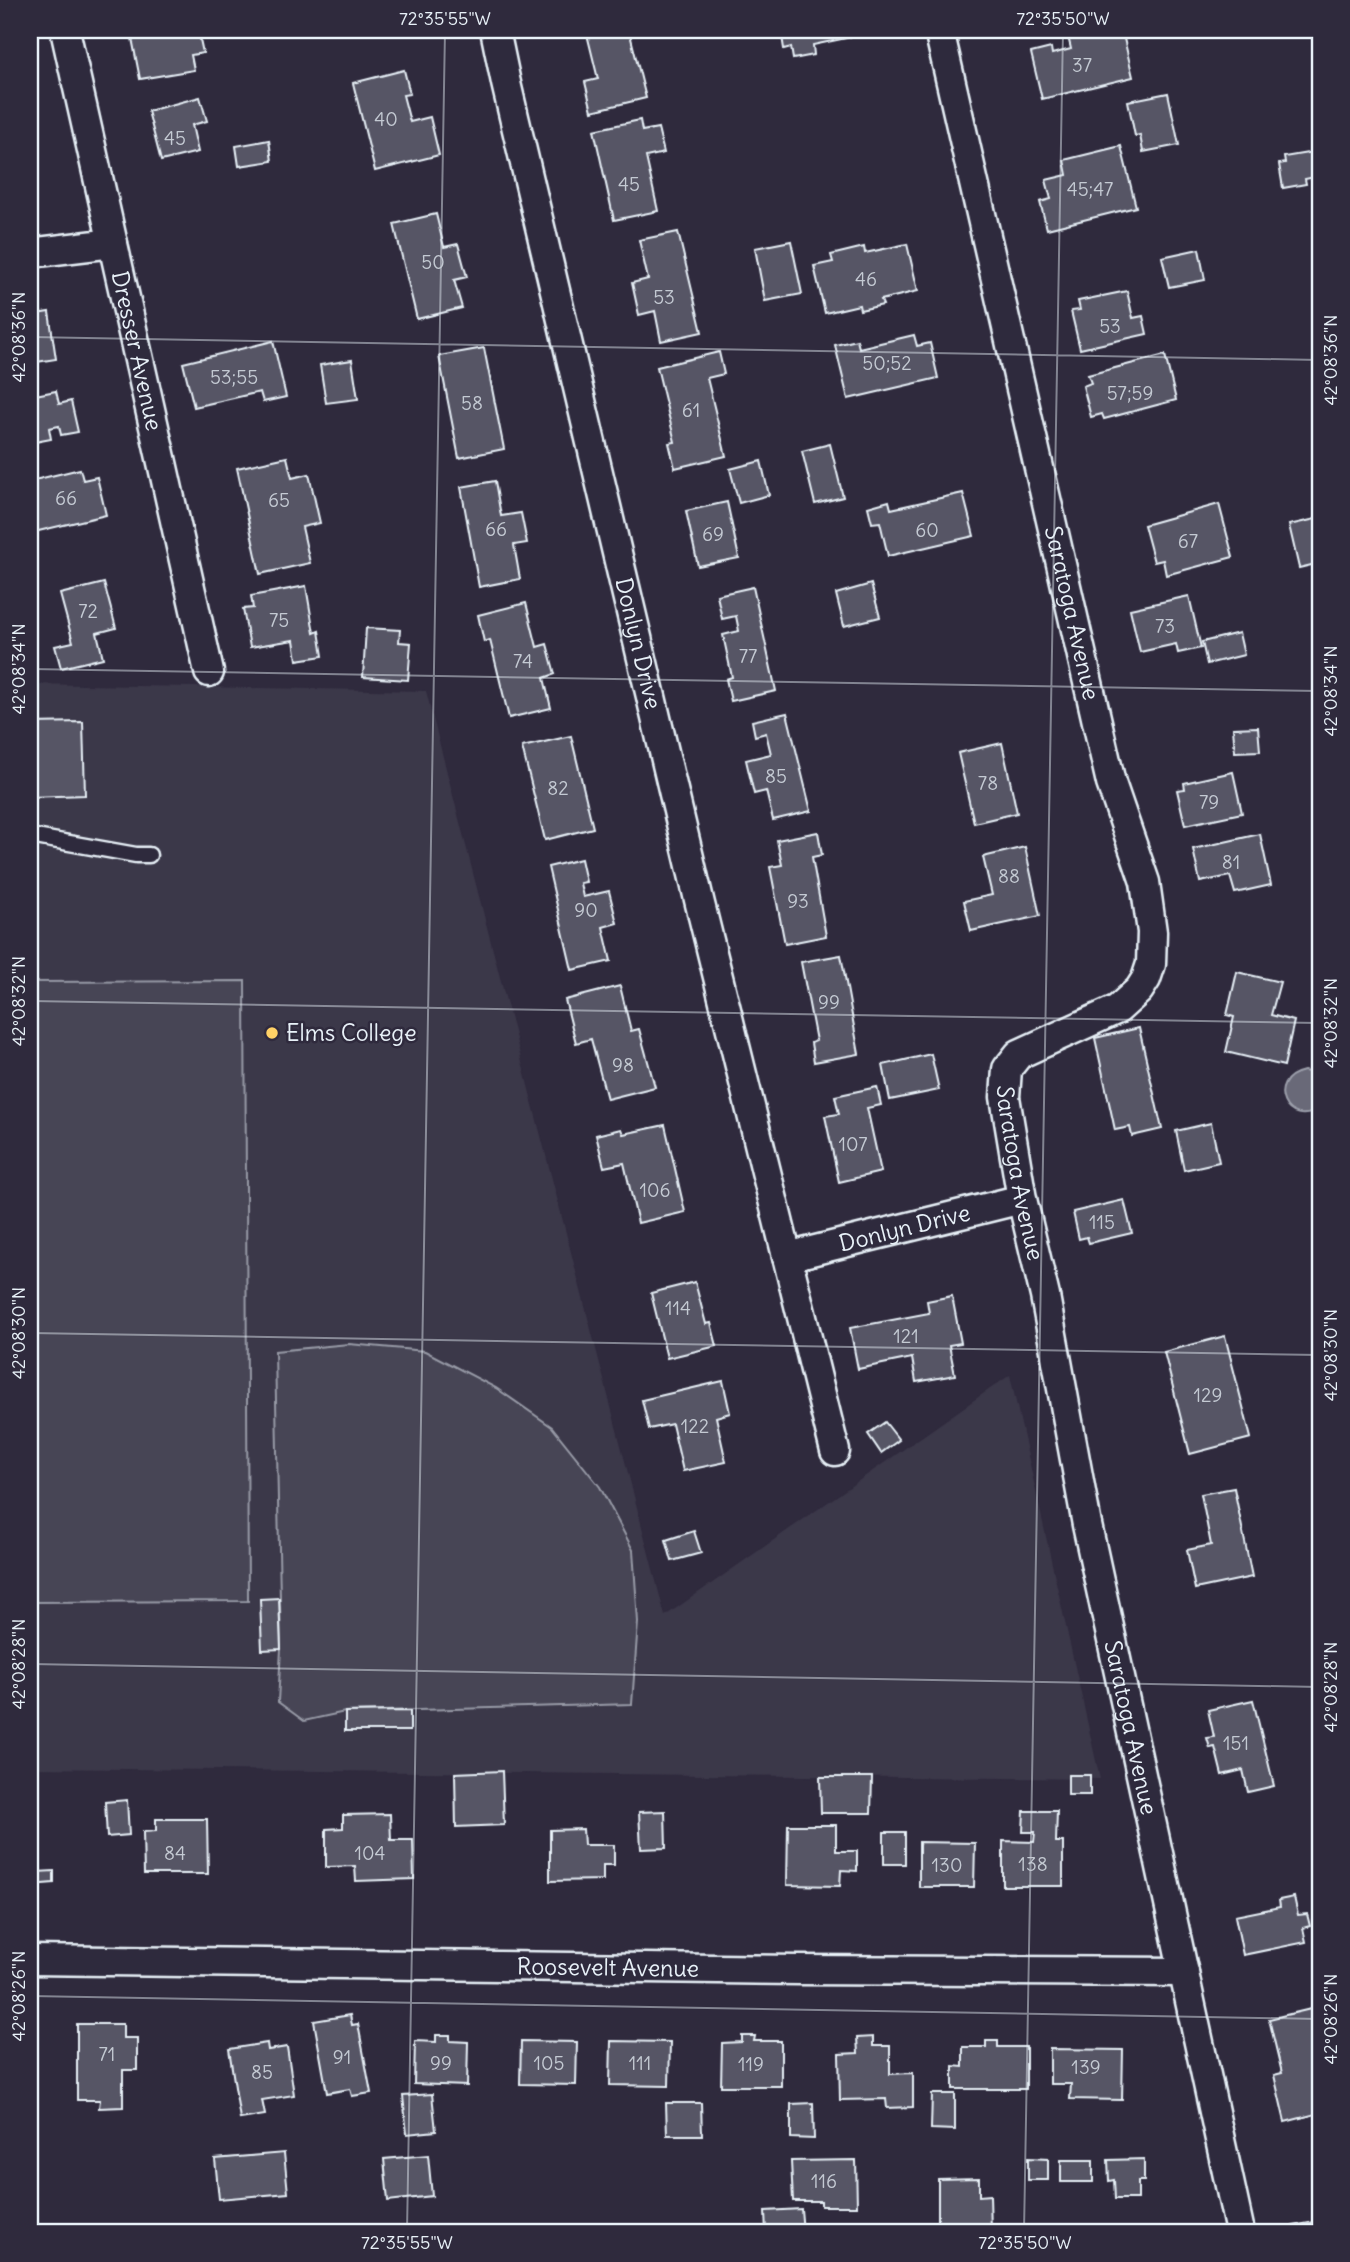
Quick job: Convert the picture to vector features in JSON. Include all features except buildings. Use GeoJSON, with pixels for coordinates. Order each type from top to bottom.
{"type":"FeatureCollection","features":[{"type":"Feature","properties":{"kind":"street","name":"Dresser Avenue"},"geometry":{"type":"LineString","coordinates":[[65,30],[209,672]]}},
{"type":"Feature","properties":{"kind":"street","name":"Donlyn Drive"},"geometry":{"type":"LineString","coordinates":[[495,30],[694,878],[835,1451]]}},
{"type":"Feature","properties":{"kind":"street","name":"Saratoga Avenue"},"geometry":{"type":"LineString","coordinates":[[939,30],[1111,783],[1145,882],[1152,932],[1151,964],[1146,979],[1129,1000],[1100,1018],[1019,1054],[1007,1069],[1005,1097],[1022,1199],[1045,1296],[1087,1525],[1240,2232]]}},
{"type":"Feature","properties":{"kind":"street"},"geometry":{"type":"LineString","coordinates":[[30,253],[113,243]]}},
{"type":"Feature","properties":{"kind":"street","name":"Donlyn Drive"},"geometry":{"type":"LineString","coordinates":[[787,1257],[1022,1199]]}},
{"type":"Feature","properties":{"kind":"street","name":"Roosevelt Avenue"},"geometry":{"type":"LineString","coordinates":[[30,1961],[1184,1972]]}},
{"type":"Feature","properties":{"kind":"lane"},"geometry":{"type":"LineString","coordinates":[[30,836],[149,855]]}},
{"type":"Feature","properties":{"kind":"shaded area","name":"Elms College"},"geometry":{"type":"Polygon","coordinates":[[[30,684],[426,691],[665,1616],[1010,1375],[1100,1779],[30,1768],[30,684]]]}},
{"type":"Feature","properties":{"kind":"shaded area"},"geometry":{"type":"Polygon","coordinates":[[[245,981],[248,1601],[30,1602],[30,982],[245,981]]]}},
{"type":"Feature","properties":{"kind":"shaded area"},"geometry":{"type":"Polygon","coordinates":[[[349,1344],[425,1351],[496,1388],[552,1427],[600,1487],[633,1550],[638,1622],[632,1704],[345,1712],[304,1721],[278,1702],[281,1649],[275,1351],[349,1344]]]}},
{"type":"Feature","properties":{"kind":"water"},"geometry":{"type":"Polygon","coordinates":[[[1304,1071],[1314,1073],[1320,1079],[1320,1108],[1308,1114],[1298,1114],[1284,1102],[1282,1093],[1292,1076],[1304,1071]]]}},
{"type":"Feature","properties":{"kind":"place","name":"Elms College"},"geometry":{"type":"Point","coordinates":[272,1033]}}]}
